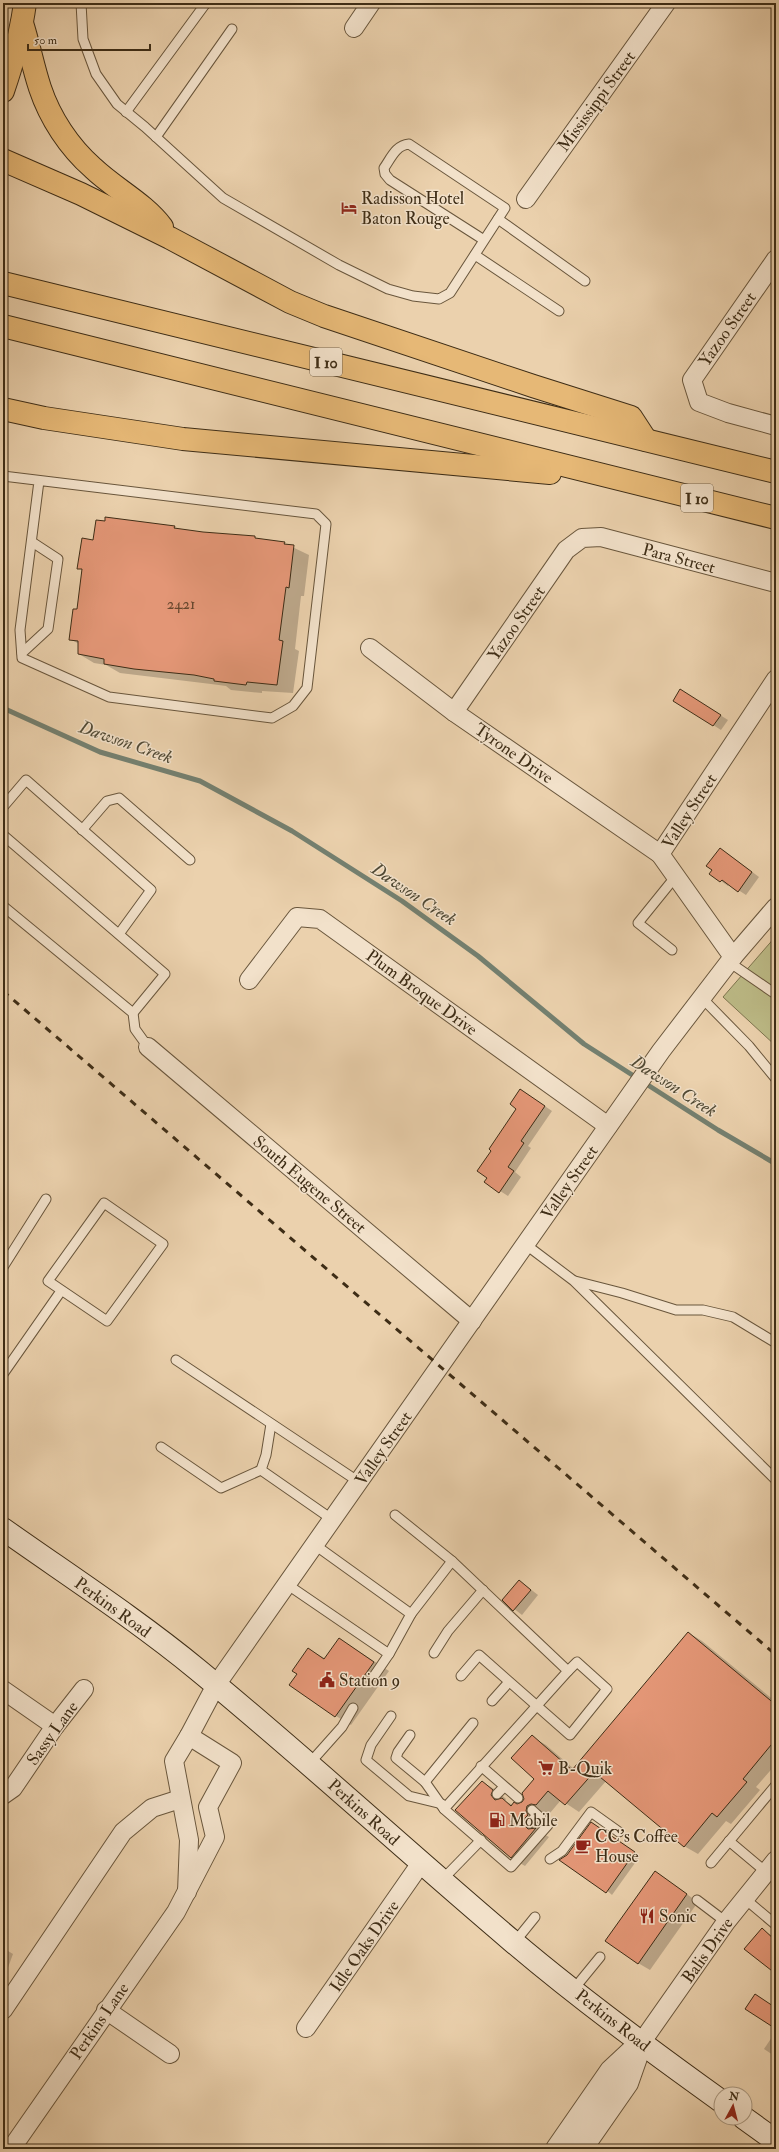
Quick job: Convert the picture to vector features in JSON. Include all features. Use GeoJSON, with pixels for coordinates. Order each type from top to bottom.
{"type":"FeatureCollection","features":[{"type":"Feature","properties":{"kind":"main road"},"geometry":{"type":"LineString","coordinates":[[3,91],[12,66],[24,13]]}},
{"type":"Feature","properties":{"kind":"main road"},"geometry":{"type":"LineString","coordinates":[[24,13],[40,89],[58,126],[78,153],[111,184],[153,216],[170,238]]}},
{"type":"Feature","properties":{"kind":"main road"},"geometry":{"type":"LineString","coordinates":[[3,160],[81,194],[170,238],[290,302],[324,316],[533,386],[632,417],[646,440]]}},
{"type":"Feature","properties":{"kind":"main road","name":"I 10"},"geometry":{"type":"LineString","coordinates":[[4,283],[776,472]]}},
{"type":"Feature","properties":{"kind":"main road","name":"I 10"},"geometry":{"type":"LineString","coordinates":[[3,326],[776,518]]}},
{"type":"Feature","properties":{"kind":"main road"},"geometry":{"type":"LineString","coordinates":[[3,409],[44,418],[183,439],[618,478]]}},
{"type":"Feature","properties":{"kind":"main road","name":"Perkins Road"},"geometry":{"type":"LineString","coordinates":[[3,1529],[137,1624],[216,1685],[514,1942],[642,2043],[713,2095]]}},
{"type":"Feature","properties":{"kind":"main road"},"geometry":{"type":"LineString","coordinates":[[557,2149],[611,2071],[642,2043]]}},
{"type":"Feature","properties":{"kind":"main road"},"geometry":{"type":"LineString","coordinates":[[581,2149],[627,2083],[642,2043]]}},
{"type":"Feature","properties":{"kind":"main road"},"geometry":{"type":"LineString","coordinates":[[753,2124],[776,2141]]}},
{"type":"Feature","properties":{"kind":"street"},"geometry":{"type":"LineString","coordinates":[[354,28],[372,3]]}},
{"type":"Feature","properties":{"kind":"street","name":"Mississippi Street"},"geometry":{"type":"LineString","coordinates":[[526,199],[666,3]]}},
{"type":"Feature","properties":{"kind":"street","name":"Yazoo Street"},"geometry":{"type":"LineString","coordinates":[[776,259],[692,380],[699,402],[728,413],[776,426]]}},
{"type":"Feature","properties":{"kind":"street","name":"Para Street"},"geometry":{"type":"LineString","coordinates":[[582,538],[601,537],[776,583]]}},
{"type":"Feature","properties":{"kind":"street","name":"Yazoo Street"},"geometry":{"type":"LineString","coordinates":[[454,712],[566,550],[582,538]]}},
{"type":"Feature","properties":{"kind":"street","name":"Tyrone Drive"},"geometry":{"type":"LineString","coordinates":[[370,648],[454,712],[660,854]]}},
{"type":"Feature","properties":{"kind":"street","name":"Valley Street"},"geometry":{"type":"LineString","coordinates":[[187,1892],[189,1840],[174,1761],[190,1736],[216,1685],[288,1585],[608,1125],[661,1051],[731,959],[660,854],[776,679]]}},
{"type":"Feature","properties":{"kind":"street"},"geometry":{"type":"LineString","coordinates":[[731,959],[776,907]]}},
{"type":"Feature","properties":{"kind":"street","name":"Plum Broque Drive"},"geometry":{"type":"LineString","coordinates":[[248,980],[297,916],[320,919],[608,1125]]}},
{"type":"Feature","properties":{"kind":"street","name":"South Eugene Street"},"geometry":{"type":"LineString","coordinates":[[148,1047],[472,1321]]}},
{"type":"Feature","properties":{"kind":"street","name":"Sassy Lane"},"geometry":{"type":"LineString","coordinates":[[3,1795],[13,1788],[55,1726],[84,1689]]}},
{"type":"Feature","properties":{"kind":"street"},"geometry":{"type":"LineString","coordinates":[[3,1690],[55,1726]]}},
{"type":"Feature","properties":{"kind":"street","name":"Perkins Lane"},"geometry":{"type":"LineString","coordinates":[[11,2149],[106,2010],[176,1912],[215,1837],[208,1807],[232,1763],[190,1736]]}},
{"type":"Feature","properties":{"kind":"street"},"geometry":{"type":"LineString","coordinates":[[3,2010],[123,1832],[152,1808],[180,1799]]}},
{"type":"Feature","properties":{"kind":"street","name":"Idle Oaks Drive"},"geometry":{"type":"LineString","coordinates":[[306,2028],[421,1863]]}},
{"type":"Feature","properties":{"kind":"street","name":"Balis Drive"},"geometry":{"type":"LineString","coordinates":[[642,2043],[726,1922],[744,1898],[773,1865]]}},
{"type":"Feature","properties":{"kind":"street"},"geometry":{"type":"LineString","coordinates":[[106,2010],[170,2054]]}},
{"type":"Feature","properties":{"kind":"lane"},"geometry":{"type":"LineString","coordinates":[[81,3],[83,39],[96,74],[117,104],[223,198],[332,261],[388,289],[413,296],[439,299],[450,293],[505,208],[410,144],[402,145],[396,149],[384,168],[385,174],[390,180],[484,240]]}},
{"type":"Feature","properties":{"kind":"lane"},"geometry":{"type":"LineString","coordinates":[[126,112],[206,3]]}},
{"type":"Feature","properties":{"kind":"lane"},"geometry":{"type":"LineString","coordinates":[[156,137],[232,29]]}},
{"type":"Feature","properties":{"kind":"lane"},"geometry":{"type":"LineString","coordinates":[[498,219],[585,281]]}},
{"type":"Feature","properties":{"kind":"lane"},"geometry":{"type":"LineString","coordinates":[[475,255],[559,311]]}},
{"type":"Feature","properties":{"kind":"lane"},"geometry":{"type":"LineString","coordinates":[[3,476],[316,514],[326,524],[307,688],[293,706],[272,718],[109,697],[22,658],[20,630],[40,481]]}},
{"type":"Feature","properties":{"kind":"lane"},"geometry":{"type":"LineString","coordinates":[[22,653],[48,629],[58,559],[32,542]]}},
{"type":"Feature","properties":{"kind":"lane"},"geometry":{"type":"LineString","coordinates":[[3,807],[26,780],[151,890],[119,934]]}},
{"type":"Feature","properties":{"kind":"lane"},"geometry":{"type":"LineString","coordinates":[[82,830],[107,801],[119,798],[190,860]]}},
{"type":"Feature","properties":{"kind":"lane"},"geometry":{"type":"LineString","coordinates":[[3,835],[165,974],[133,1013]]}},
{"type":"Feature","properties":{"kind":"lane"},"geometry":{"type":"LineString","coordinates":[[672,950],[638,923],[676,876]]}},
{"type":"Feature","properties":{"kind":"lane"},"geometry":{"type":"LineString","coordinates":[[3,906],[133,1013],[135,1029],[148,1047]]}},
{"type":"Feature","properties":{"kind":"lane"},"geometry":{"type":"LineString","coordinates":[[731,959],[774,993],[776,991]]}},
{"type":"Feature","properties":{"kind":"lane"},"geometry":{"type":"LineString","coordinates":[[702,998],[749,1046],[776,1079]]}},
{"type":"Feature","properties":{"kind":"lane"},"geometry":{"type":"LineString","coordinates":[[3,1267],[46,1199]]}},
{"type":"Feature","properties":{"kind":"lane"},"geometry":{"type":"LineString","coordinates":[[104,1203],[162,1244],[107,1321],[61,1291],[48,1281],[104,1203]]}},
{"type":"Feature","properties":{"kind":"lane"},"geometry":{"type":"LineString","coordinates":[[525,1244],[574,1281],[776,1480]]}},
{"type":"Feature","properties":{"kind":"lane"},"geometry":{"type":"LineString","coordinates":[[574,1281],[622,1293],[676,1310],[703,1310],[733,1316],[776,1343]]}},
{"type":"Feature","properties":{"kind":"lane"},"geometry":{"type":"LineString","coordinates":[[3,1374],[61,1291]]}},
{"type":"Feature","properties":{"kind":"lane"},"geometry":{"type":"LineString","coordinates":[[176,1360],[359,1482]]}},
{"type":"Feature","properties":{"kind":"lane"},"geometry":{"type":"LineString","coordinates":[[161,1447],[221,1488],[261,1470],[266,1455],[271,1424]]}},
{"type":"Feature","properties":{"kind":"lane"},"geometry":{"type":"LineString","coordinates":[[261,1470],[333,1520]]}},
{"type":"Feature","properties":{"kind":"lane"},"geometry":{"type":"LineString","coordinates":[[395,1515],[452,1561],[568,1671]]}},
{"type":"Feature","properties":{"kind":"lane"},"geometry":{"type":"LineString","coordinates":[[315,1545],[411,1614]]}},
{"type":"Feature","properties":{"kind":"lane"},"geometry":{"type":"LineString","coordinates":[[374,1676],[389,1654],[411,1614],[452,1561]]}},
{"type":"Feature","properties":{"kind":"lane"},"geometry":{"type":"LineString","coordinates":[[288,1585],[389,1654]]}},
{"type":"Feature","properties":{"kind":"lane"},"geometry":{"type":"LineString","coordinates":[[434,1653],[448,1631],[483,1590]]}},
{"type":"Feature","properties":{"kind":"lane"},"geometry":{"type":"LineString","coordinates":[[443,1806],[535,1706],[577,1662],[607,1689],[570,1735],[535,1706],[479,1654],[461,1676]]}},
{"type":"Feature","properties":{"kind":"lane"},"geometry":{"type":"LineString","coordinates":[[492,1701],[509,1682]]}},
{"type":"Feature","properties":{"kind":"lane"},"geometry":{"type":"LineString","coordinates":[[309,1764],[342,1727],[353,1708]]}},
{"type":"Feature","properties":{"kind":"lane"},"geometry":{"type":"LineString","coordinates":[[391,1716],[371,1745],[366,1760],[410,1796],[443,1806]]}},
{"type":"Feature","properties":{"kind":"lane"},"geometry":{"type":"LineString","coordinates":[[425,1782],[474,1723]]}},
{"type":"Feature","properties":{"kind":"lane"},"geometry":{"type":"LineString","coordinates":[[410,1735],[398,1752],[396,1758],[425,1782],[443,1806],[470,1827],[481,1840],[501,1854],[511,1867],[548,1825],[534,1813],[530,1823]]}},
{"type":"Feature","properties":{"kind":"lane"},"geometry":{"type":"LineString","coordinates":[[481,1766],[518,1798]]}},
{"type":"Feature","properties":{"kind":"lane"},"geometry":{"type":"LineString","coordinates":[[711,1863],[776,1785]]}},
{"type":"Feature","properties":{"kind":"lane"},"geometry":{"type":"LineString","coordinates":[[497,1794],[504,1787]]}},
{"type":"Feature","properties":{"kind":"lane"},"geometry":{"type":"LineString","coordinates":[[550,1859],[562,1851],[591,1812],[620,1832]]}},
{"type":"Feature","properties":{"kind":"lane"},"geometry":{"type":"LineString","coordinates":[[442,1880],[481,1840]]}},
{"type":"Feature","properties":{"kind":"lane"},"geometry":{"type":"LineString","coordinates":[[729,1841],[773,1865]]}},
{"type":"Feature","properties":{"kind":"lane"},"geometry":{"type":"LineString","coordinates":[[744,1898],[776,1925]]}},
{"type":"Feature","properties":{"kind":"lane"},"geometry":{"type":"LineString","coordinates":[[697,1900],[726,1922]]}},
{"type":"Feature","properties":{"kind":"lane"},"geometry":{"type":"LineString","coordinates":[[514,1942],[535,1917]]}},
{"type":"Feature","properties":{"kind":"lane"},"geometry":{"type":"LineString","coordinates":[[574,1990],[600,1957]]}},
{"type":"Feature","properties":{"kind":"shaded area"},"geometry":{"type":"Polygon","coordinates":[[[776,936],[776,1046],[723,997],[776,936]]]}},
{"type":"Feature","properties":{"kind":"building"},"geometry":{"type":"Polygon","coordinates":[[[105,517],[175,526],[174,528],[203,532],[255,536],[255,538],[285,542],[284,544],[294,545],[289,588],[286,587],[279,640],[283,641],[277,685],[247,682],[246,685],[214,681],[214,679],[194,675],[134,669],[104,664],[104,659],[78,654],[78,641],[69,640],[73,609],[77,609],[82,569],[77,569],[82,538],[93,540],[96,520],[105,521],[105,517]]]}},
{"type":"Feature","properties":{"kind":"building"},"geometry":{"type":"Polygon","coordinates":[[[680,689],[721,715],[713,726],[673,701],[680,689]]]}},
{"type":"Feature","properties":{"kind":"building"},"geometry":{"type":"Polygon","coordinates":[[[720,848],[752,872],[738,892],[722,880],[720,882],[709,874],[712,870],[706,866],[720,848]]]}},
{"type":"Feature","properties":{"kind":"building"},"geometry":{"type":"Polygon","coordinates":[[[520,1089],[545,1106],[521,1141],[524,1143],[508,1167],[514,1171],[499,1193],[484,1182],[487,1178],[477,1171],[491,1151],[489,1149],[516,1109],[510,1104],[520,1089]]]}},
{"type":"Feature","properties":{"kind":"building"},"geometry":{"type":"Polygon","coordinates":[[[519,1580],[531,1590],[513,1611],[502,1600],[519,1580]]]}},
{"type":"Feature","properties":{"kind":"building"},"geometry":{"type":"Polygon","coordinates":[[[688,1632],[776,1705],[776,1739],[743,1779],[747,1782],[717,1817],[712,1813],[684,1847],[594,1772],[565,1805],[548,1791],[536,1805],[531,1804],[527,1806],[526,1811],[528,1815],[525,1818],[524,1825],[528,1829],[536,1828],[511,1858],[455,1810],[482,1781],[493,1790],[491,1795],[495,1800],[502,1798],[511,1806],[514,1802],[517,1804],[522,1802],[524,1799],[522,1793],[534,1779],[511,1758],[532,1735],[572,1770],[688,1632]]]}},
{"type":"Feature","properties":{"kind":"building","name":"Station 9"},"geometry":{"type":"Polygon","coordinates":[[[339,1638],[374,1662],[335,1717],[289,1685],[297,1674],[292,1671],[308,1648],[324,1659],[339,1638]]]}},
{"type":"Feature","properties":{"kind":"building"},"geometry":{"type":"Polygon","coordinates":[[[591,1822],[635,1852],[606,1893],[559,1860],[567,1855],[591,1822]]]}},
{"type":"Feature","properties":{"kind":"building","name":"Sonic"},"geometry":{"type":"Polygon","coordinates":[[[655,1871],[687,1894],[638,1964],[605,1941],[655,1871]]]}},
{"type":"Feature","properties":{"kind":"building"},"geometry":{"type":"Polygon","coordinates":[[[762,1928],[776,1941],[776,1974],[744,1949],[762,1928]]]}},
{"type":"Feature","properties":{"kind":"building"},"geometry":{"type":"Polygon","coordinates":[[[755,1994],[776,2008],[776,2029],[745,2009],[755,1994]]]}},
{"type":"Feature","properties":{"kind":"waterway","name":"Dawson Creek"},"geometry":{"type":"LineString","coordinates":[[3,708],[100,752],[200,781],[292,831],[402,901],[478,956],[584,1044],[718,1130],[776,1164]]}},
{"type":"Feature","properties":{"kind":"railway"},"geometry":{"type":"LineString","coordinates":[[3,991],[776,1655]]}},
{"type":"Feature","properties":{"kind":"place","name":"Radisson Hotel Baton Rouge"},"geometry":{"type":"Point","coordinates":[349,208]}},
{"type":"Feature","properties":{"kind":"place","name":"Station 9"},"geometry":{"type":"Point","coordinates":[327,1680]}},
{"type":"Feature","properties":{"kind":"place","name":"B-Quik"},"geometry":{"type":"Point","coordinates":[546,1768]}},
{"type":"Feature","properties":{"kind":"place","name":"Mobile"},"geometry":{"type":"Point","coordinates":[497,1820]}},
{"type":"Feature","properties":{"kind":"place","name":"CC's Coffee House"},"geometry":{"type":"Point","coordinates":[583,1846]}},
{"type":"Feature","properties":{"kind":"place","name":"Sonic"},"geometry":{"type":"Point","coordinates":[647,1916]}}]}
